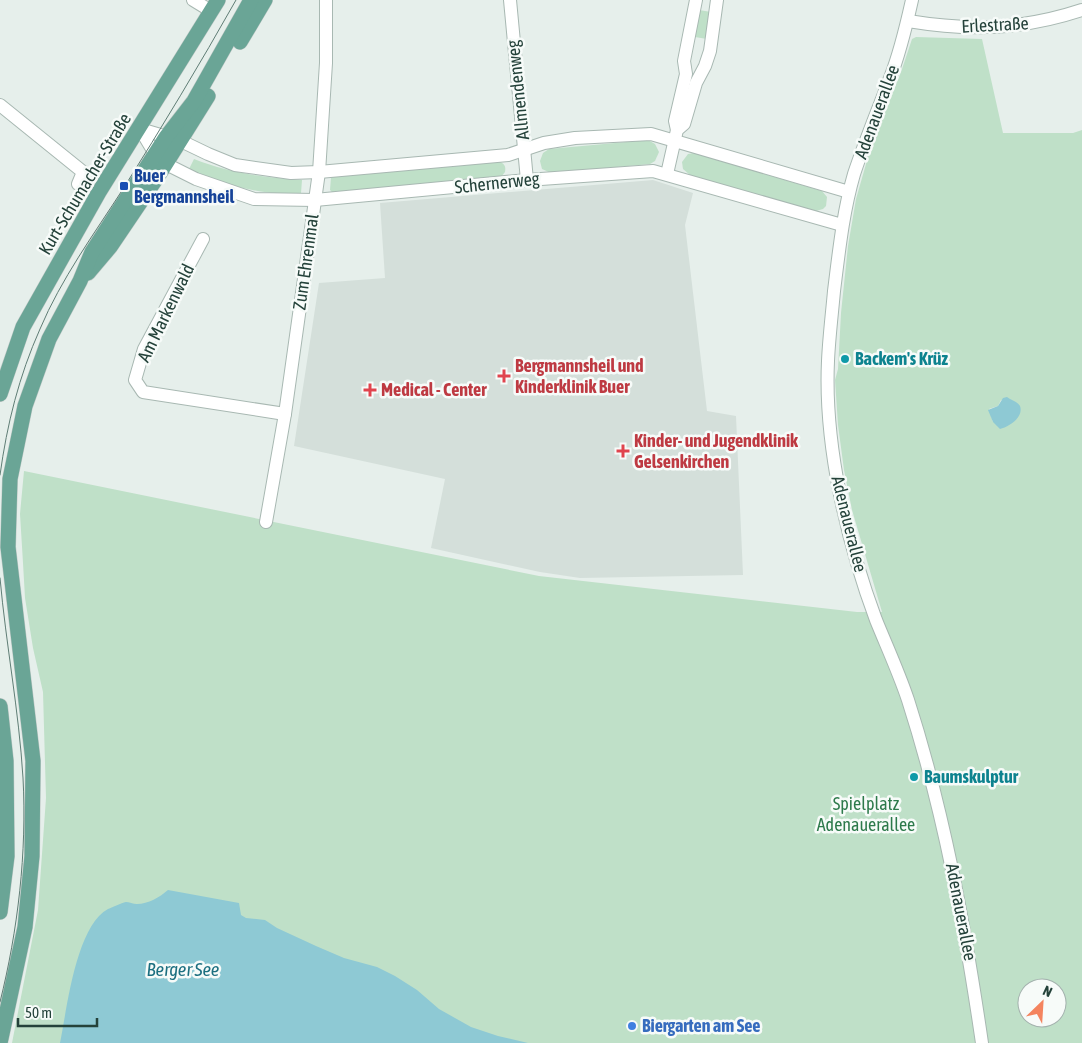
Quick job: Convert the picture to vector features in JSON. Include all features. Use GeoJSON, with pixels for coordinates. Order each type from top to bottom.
{"type":"FeatureCollection","features":[{"type":"Feature","properties":{"kind":"main road"},"geometry":{"type":"LineString","coordinates":[[0,1043],[25,926],[32,856],[33,761],[8,547],[10,479],[25,406],[49,338],[80,282],[92,252],[166,137],[194,101],[251,0]]}},
{"type":"Feature","properties":{"kind":"main road"},"geometry":{"type":"LineString","coordinates":[[80,282],[110,247],[182,141],[265,0]]}},
{"type":"Feature","properties":{"kind":"main road","name":"Kurt-Schumacher-Straße"},"geometry":{"type":"LineString","coordinates":[[0,394],[23,327],[99,192],[214,6]]}},
{"type":"Feature","properties":{"kind":"main road"},"geometry":{"type":"LineString","coordinates":[[0,706],[6,761],[7,799],[7,856],[0,912]]}},
{"type":"Feature","properties":{"kind":"street"},"geometry":{"type":"LineString","coordinates":[[194,0],[214,6]]}},
{"type":"Feature","properties":{"kind":"street","name":"Zum Ehrenmal"},"geometry":{"type":"LineString","coordinates":[[266,522],[285,414],[319,172],[326,63],[326,0]]}},
{"type":"Feature","properties":{"kind":"street","name":"Allmendenweg"},"geometry":{"type":"LineString","coordinates":[[510,0],[527,180]]}},
{"type":"Feature","properties":{"kind":"street"},"geometry":{"type":"LineString","coordinates":[[667,174],[675,135],[675,121],[686,74],[684,61],[696,0]]}},
{"type":"Feature","properties":{"kind":"street"},"geometry":{"type":"LineString","coordinates":[[675,135],[684,124],[699,77],[710,51],[717,0]]}},
{"type":"Feature","properties":{"kind":"street","name":"Adenauerallee"},"geometry":{"type":"LineString","coordinates":[[912,0],[908,21],[890,78],[864,145],[849,192],[842,225],[828,361],[831,437],[838,485],[854,551],[875,618],[908,700],[941,816],[957,890],[982,1043]]}},
{"type":"Feature","properties":{"kind":"street","name":"Erlestraße"},"geometry":{"type":"LineString","coordinates":[[908,21],[948,27],[972,28],[1022,25],[1046,21],[1082,10]]}},
{"type":"Feature","properties":{"kind":"street"},"geometry":{"type":"LineString","coordinates":[[686,74],[699,77]]}},
{"type":"Feature","properties":{"kind":"street"},"geometry":{"type":"LineString","coordinates":[[0,105],[83,172],[78,184]]}},
{"type":"Feature","properties":{"kind":"street","name":"Schernerweg"},"geometry":{"type":"LineString","coordinates":[[140,128],[182,141],[235,165],[291,173],[508,155],[544,143],[575,138],[651,134],[675,135],[849,192]]}},
{"type":"Feature","properties":{"kind":"street","name":"Schernerweg"},"geometry":{"type":"LineString","coordinates":[[140,128],[155,154],[166,164],[196,179],[254,198],[315,200],[653,170],[842,225]]}},
{"type":"Feature","properties":{"kind":"street","name":"Am Markenwald"},"geometry":{"type":"LineString","coordinates":[[203,239],[144,349],[135,380],[143,392],[285,414]]}},
{"type":"Feature","properties":{"kind":"shaded area","name":"Bergmannsheil und Kinderklinik Buer"},"geometry":{"type":"Polygon","coordinates":[[[653,180],[693,193],[685,225],[707,411],[736,416],[743,575],[580,578],[540,572],[431,548],[445,479],[294,446],[319,283],[385,278],[380,203],[653,180]]]}},
{"type":"Feature","properties":{"kind":"green space"},"geometry":{"type":"Polygon","coordinates":[[[699,10],[711,12],[707,39],[695,37],[699,10]]]}},
{"type":"Feature","properties":{"kind":"green space","name":"Spielplatz Adenauerallee"},"geometry":{"type":"Polygon","coordinates":[[[916,37],[982,39],[1003,133],[1073,133],[1082,130],[1082,1043],[12,1043],[38,910],[46,798],[43,692],[33,648],[25,598],[20,514],[24,471],[539,576],[857,612],[882,612],[852,510],[838,425],[835,380],[838,369],[841,313],[848,246],[856,199],[870,150],[912,39],[916,37]],[[1001,400],[998,406],[989,409],[993,422],[1013,401],[1001,400]]]}},
{"type":"Feature","properties":{"kind":"green space"},"geometry":{"type":"Polygon","coordinates":[[[648,140],[655,144],[659,152],[655,161],[650,164],[551,173],[542,169],[540,161],[543,153],[549,149],[648,140]]]}},
{"type":"Feature","properties":{"kind":"green space"},"geometry":{"type":"Polygon","coordinates":[[[694,153],[822,191],[827,197],[826,206],[816,211],[690,175],[683,169],[682,162],[688,154],[694,153]]]}},
{"type":"Feature","properties":{"kind":"green space"},"geometry":{"type":"Polygon","coordinates":[[[194,159],[248,174],[302,180],[301,193],[300,195],[269,193],[230,185],[189,169],[194,159]]]}},
{"type":"Feature","properties":{"kind":"green space"},"geometry":{"type":"Polygon","coordinates":[[[500,162],[504,165],[505,169],[501,177],[333,193],[330,190],[331,177],[500,162]]]}},
{"type":"Feature","properties":{"kind":"water"},"geometry":{"type":"Polygon","coordinates":[[[1007,397],[1016,402],[1021,410],[1018,418],[1000,429],[993,422],[988,410],[998,406],[1003,398],[1007,397]]]}},
{"type":"Feature","properties":{"kind":"water","name":"Berger See"},"geometry":{"type":"Polygon","coordinates":[[[168,890],[239,903],[241,915],[246,918],[265,920],[277,928],[344,958],[377,967],[417,990],[439,1009],[471,1027],[528,1043],[60,1043],[75,970],[88,932],[97,918],[108,909],[119,904],[126,902],[145,903],[158,898],[168,890]]]}},
{"type":"Feature","properties":{"kind":"tram line"},"geometry":{"type":"LineString","coordinates":[[0,475],[6,437],[20,382],[48,310],[195,72],[236,0]]}},
{"type":"Feature","properties":{"kind":"tram line"},"geometry":{"type":"LineString","coordinates":[[0,578],[19,728],[24,806],[20,891],[12,947],[0,1002]]}},
{"type":"Feature","properties":{"kind":"place","name":"Buer Bergmannsheil"},"geometry":{"type":"Point","coordinates":[124,186]}},
{"type":"Feature","properties":{"kind":"place","name":"Backem's Krüz"},"geometry":{"type":"Point","coordinates":[845,359]}},
{"type":"Feature","properties":{"kind":"place","name":"Bergmannsheil und Kinderklinik Buer"},"geometry":{"type":"Point","coordinates":[504,376]}},
{"type":"Feature","properties":{"kind":"place","name":"Medical - Center"},"geometry":{"type":"Point","coordinates":[370,390]}},
{"type":"Feature","properties":{"kind":"place","name":"Kinder- und Jugendklinik Gelsenkirchen"},"geometry":{"type":"Point","coordinates":[623,451]}},
{"type":"Feature","properties":{"kind":"place","name":"Baumskulptur"},"geometry":{"type":"Point","coordinates":[914,777]}},
{"type":"Feature","properties":{"kind":"place","name":"Biergarten am See"},"geometry":{"type":"Point","coordinates":[632,1026]}}]}
